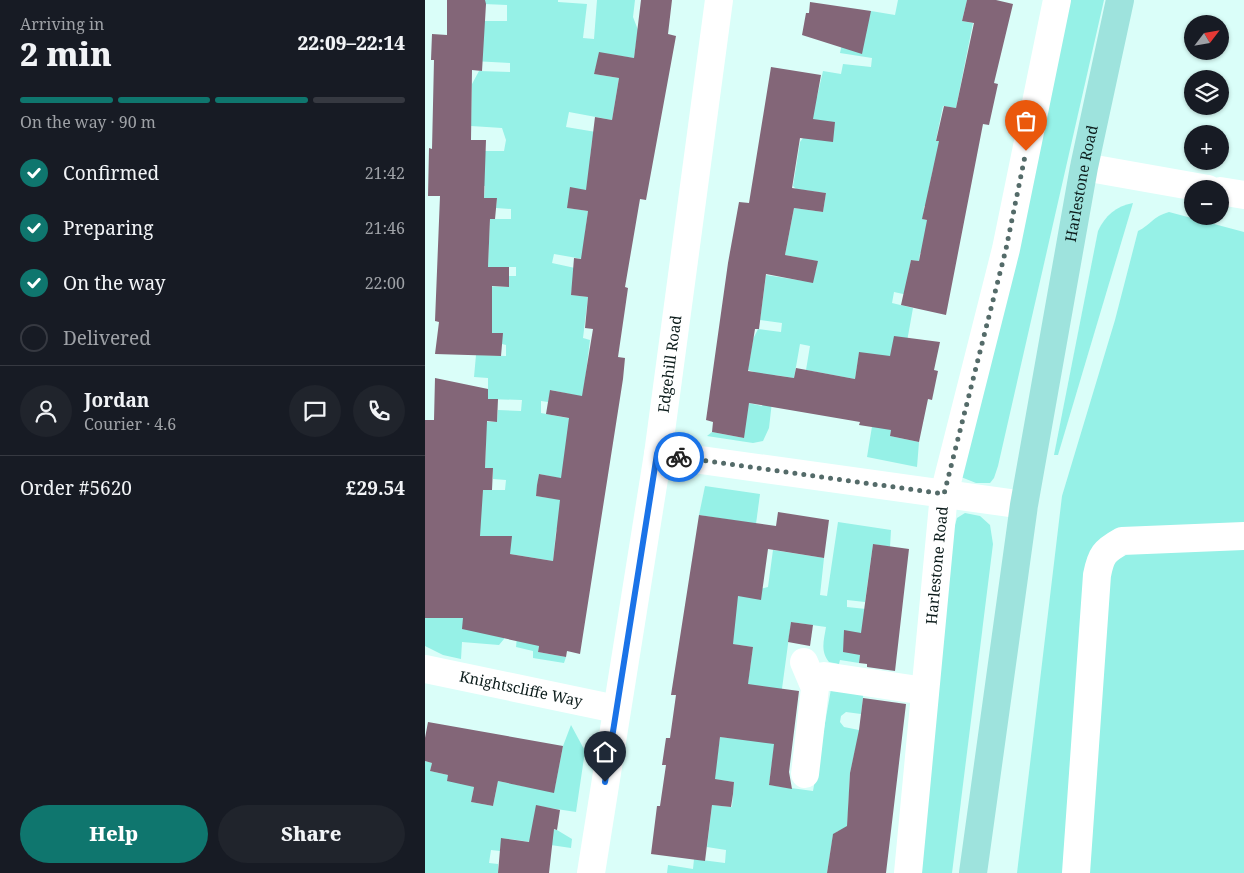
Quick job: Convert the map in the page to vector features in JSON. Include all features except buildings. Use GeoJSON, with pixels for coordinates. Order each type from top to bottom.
{"type":"FeatureCollection","features":[{"type":"Feature","properties":{"kind":"main road","name":"Harlestone Road"},"geometry":{"type":"LineString","coordinates":[[973,873],[1024,505],[1085,167],[1120,0]]}},
{"type":"Feature","properties":{"kind":"street","name":"Harlestone Road"},"geometry":{"type":"LineString","coordinates":[[908,873],[944,494],[1006,249],[1057,0]]}},
{"type":"Feature","properties":{"kind":"street","name":"Edgehill Road"},"geometry":{"type":"LineString","coordinates":[[591,873],[657,454],[723,1]]}},
{"type":"Feature","properties":{"kind":"street"},"geometry":{"type":"LineString","coordinates":[[1085,167],[1184,185]]}},
{"type":"Feature","properties":{"kind":"street"},"geometry":{"type":"LineString","coordinates":[[1229,192],[1244,195]]}},
{"type":"Feature","properties":{"kind":"street"},"geometry":{"type":"LineString","coordinates":[[657,454],[1024,505]]}},
{"type":"Feature","properties":{"kind":"street"},"geometry":{"type":"LineString","coordinates":[[1076,873],[1095,594],[1101,557],[1108,548],[1122,541],[1244,536]]}},
{"type":"Feature","properties":{"kind":"street","name":"Knightscliffe Way"},"geometry":{"type":"LineString","coordinates":[[425,669],[616,710]]}},
{"type":"Feature","properties":{"kind":"street"},"geometry":{"type":"LineString","coordinates":[[805,774],[815,697],[809,671],[825,676],[925,691]]}},
{"type":"Feature","properties":{"kind":"shaded area"},"geometry":{"type":"Polygon","coordinates":[[[485,0],[558,0],[558,2],[587,4],[583,38],[594,39],[597,0],[635,0],[633,17],[638,30],[634,58],[614,55],[597,63],[594,74],[619,78],[612,120],[569,112],[566,127],[596,132],[592,141],[590,159],[609,162],[590,191],[568,208],[588,211],[585,234],[598,236],[594,261],[554,254],[552,263],[575,268],[571,295],[588,297],[583,338],[590,340],[583,397],[551,390],[548,402],[541,401],[541,413],[573,419],[568,480],[539,474],[536,496],[570,501],[556,531],[553,561],[510,554],[540,638],[538,652],[566,657],[564,663],[533,658],[533,651],[516,647],[519,615],[506,614],[504,639],[499,645],[462,642],[461,659],[443,655],[425,646],[425,618],[511,536],[480,536],[478,490],[505,490],[506,480],[493,479],[493,468],[485,468],[486,444],[459,444],[466,421],[497,422],[498,410],[521,411],[522,400],[488,399],[488,378],[474,377],[476,355],[506,356],[506,345],[502,344],[492,333],[492,321],[480,286],[509,287],[509,276],[516,276],[516,267],[488,267],[490,219],[511,219],[511,209],[496,208],[497,198],[484,198],[485,186],[469,186],[481,151],[504,151],[506,140],[502,128],[471,126],[472,84],[479,71],[510,72],[510,63],[473,61],[477,21],[507,21],[507,5],[484,4],[485,0]]]}},
{"type":"Feature","properties":{"kind":"shaded area"},"geometry":{"type":"Polygon","coordinates":[[[898,0],[967,0],[962,21],[973,23],[956,108],[943,106],[936,140],[949,143],[933,169],[928,193],[936,208],[924,206],[923,219],[934,222],[925,253],[920,253],[919,261],[911,260],[908,274],[922,277],[917,297],[894,292],[892,303],[913,308],[890,436],[919,442],[917,467],[867,457],[876,402],[859,353],[855,379],[806,370],[810,346],[800,344],[794,378],[775,375],[769,428],[763,441],[753,443],[707,436],[712,432],[744,438],[744,402],[762,406],[764,390],[752,388],[754,372],[748,370],[753,339],[758,329],[781,332],[782,323],[760,320],[766,275],[804,281],[816,271],[817,261],[785,255],[794,208],[823,212],[826,193],[796,189],[793,186],[800,142],[803,138],[802,118],[806,95],[817,97],[823,71],[841,74],[843,64],[871,67],[872,58],[840,53],[845,29],[871,11],[895,15],[898,0]]]}},
{"type":"Feature","properties":{"kind":"shaded area"},"geometry":{"type":"Polygon","coordinates":[[[1069,0],[1104,0],[998,466],[990,483],[976,483],[961,477],[1069,0]]]}},
{"type":"Feature","properties":{"kind":"shaded area"},"geometry":{"type":"Polygon","coordinates":[[[1133,203],[1058,455],[1054,455],[1098,231],[1104,221],[1116,209],[1133,203]]]}},
{"type":"Feature","properties":{"kind":"shaded area"},"geometry":{"type":"Polygon","coordinates":[[[1169,212],[1184,216],[1184,225],[1218,225],[1244,232],[1244,873],[1017,873],[1062,496],[1115,320],[1138,231],[1159,216],[1169,212]]]}},
{"type":"Feature","properties":{"kind":"shaded area"},"geometry":{"type":"Polygon","coordinates":[[[705,486],[760,494],[756,524],[699,515],[705,486]]]}},
{"type":"Feature","properties":{"kind":"shaded area"},"geometry":{"type":"Polygon","coordinates":[[[965,513],[980,516],[990,525],[993,544],[952,873],[920,873],[952,535],[957,518],[965,513]]]}},
{"type":"Feature","properties":{"kind":"shaded area"},"geometry":{"type":"Polygon","coordinates":[[[838,522],[891,530],[890,547],[873,544],[865,602],[847,600],[847,607],[866,609],[859,663],[840,660],[839,664],[829,662],[824,654],[826,627],[791,622],[769,785],[813,791],[831,689],[864,689],[861,714],[846,712],[841,716],[840,722],[844,727],[859,730],[850,773],[847,832],[838,831],[833,835],[827,873],[667,873],[668,865],[693,869],[694,859],[725,863],[726,850],[707,847],[712,805],[732,807],[734,782],[714,779],[720,737],[740,739],[753,647],[725,643],[727,597],[768,587],[773,550],[824,558],[820,595],[827,596],[838,522]]]}},
{"type":"Feature","properties":{"kind":"shaded area"},"geometry":{"type":"Polygon","coordinates":[[[571,725],[585,751],[576,812],[537,806],[533,826],[557,830],[572,839],[571,848],[502,838],[500,851],[491,850],[489,863],[498,864],[498,873],[425,873],[425,761],[432,763],[430,771],[448,775],[474,787],[471,802],[493,806],[498,781],[527,787],[555,787],[563,746],[571,725]]]}},
{"type":"Feature","properties":{"kind":"way so far"},"geometry":{"type":"LineString","coordinates":[[679,457],[944,494],[1006,249],[1026,151]]}},
{"type":"Feature","properties":{"kind":"route"},"geometry":{"type":"LineString","coordinates":[[605,782],[657,454],[679,457]]}}]}
